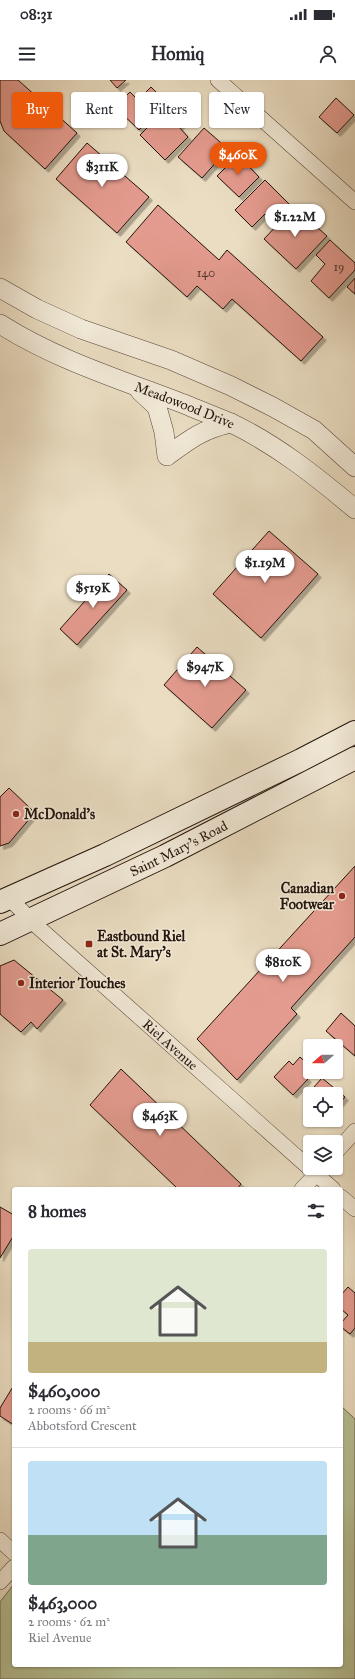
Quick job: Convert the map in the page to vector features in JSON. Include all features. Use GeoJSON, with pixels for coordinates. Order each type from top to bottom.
{"type":"FeatureCollection","features":[{"type":"Feature","properties":{"kind":"main road","name":"Saint Mary's Road"},"geometry":{"type":"LineString","coordinates":[[5,900],[126,845],[301,760],[355,732]]}},
{"type":"Feature","properties":{"kind":"main road","name":"Saint Mary's Road"},"geometry":{"type":"LineString","coordinates":[[0,934],[188,845],[355,758]]}},
{"type":"Feature","properties":{"kind":"street"},"geometry":{"type":"LineString","coordinates":[[218,80],[355,202]]}},
{"type":"Feature","properties":{"kind":"street"},"geometry":{"type":"LineString","coordinates":[[0,288],[37,309],[81,329],[171,360],[231,386],[273,407],[314,430],[355,468]]}},
{"type":"Feature","properties":{"kind":"street","name":"Meadowood Drive"},"geometry":{"type":"LineString","coordinates":[[0,324],[41,347],[69,360],[231,423],[271,446],[317,477],[355,509]]}},
{"type":"Feature","properties":{"kind":"street"},"geometry":{"type":"LineString","coordinates":[[133,384],[157,407],[164,432],[167,456],[193,436],[213,427],[231,423]]}},
{"type":"Feature","properties":{"kind":"street","name":"Riel Avenue"},"geometry":{"type":"LineString","coordinates":[[5,900],[31,919],[303,1157]]}},
{"type":"Feature","properties":{"kind":"street"},"geometry":{"type":"LineString","coordinates":[[343,1144],[355,1131]]}},
{"type":"Feature","properties":{"kind":"street"},"geometry":{"type":"LineString","coordinates":[[304,1187],[315,1175]]}},
{"type":"Feature","properties":{"kind":"street","name":"Riel Avenue"},"geometry":{"type":"LineString","coordinates":[[322,1175],[331,1187]]}},
{"type":"Feature","properties":{"kind":"street"},"geometry":{"type":"LineString","coordinates":[[343,1198],[355,1209]]}},
{"type":"Feature","properties":{"kind":"street"},"geometry":{"type":"LineString","coordinates":[[0,1540],[12,1551]]}},
{"type":"Feature","properties":{"kind":"street"},"geometry":{"type":"LineString","coordinates":[[0,1582],[12,1569]]}},
{"type":"Feature","properties":{"kind":"green space"},"geometry":{"type":"Polygon","coordinates":[[[343,1408],[355,1419],[355,1679],[0,1679],[0,1602],[12,1587],[12,1667],[343,1667],[343,1408]]]}},
{"type":"Feature","properties":{"kind":"building"},"geometry":{"type":"Polygon","coordinates":[[[0,80],[18,80],[31,92],[12,92],[12,128],[63,128],[63,120],[77,133],[45,169],[4,131],[0,121],[0,80]]]}},
{"type":"Feature","properties":{"kind":"building"},"geometry":{"type":"Polygon","coordinates":[[[110,80],[126,80],[117,88],[110,80]]]}},
{"type":"Feature","properties":{"kind":"building"},"geometry":{"type":"Polygon","coordinates":[[[151,87],[156,92],[146,92],[151,87]]]}},
{"type":"Feature","properties":{"kind":"building"},"geometry":{"type":"Polygon","coordinates":[[[130,92],[135,97],[135,126],[127,118],[127,95],[130,92]]]}},
{"type":"Feature","properties":{"kind":"building"},"geometry":{"type":"Polygon","coordinates":[[[336,98],[354,115],[337,133],[319,117],[336,98]]]}},
{"type":"Feature","properties":{"kind":"building"},"geometry":{"type":"Polygon","coordinates":[[[147,128],[180,128],[188,137],[165,160],[140,135],[147,128]]]}},
{"type":"Feature","properties":{"kind":"building"},"geometry":{"type":"Polygon","coordinates":[[[204,128],[228,149],[202,178],[178,157],[204,128]]]}},
{"type":"Feature","properties":{"kind":"building"},"geometry":{"type":"Polygon","coordinates":[[[87,143],[149,197],[117,233],[56,179],[87,143]]]}},
{"type":"Feature","properties":{"kind":"building"},"geometry":{"type":"Polygon","coordinates":[[[238,155],[259,177],[239,197],[217,176],[238,155]]]}},
{"type":"Feature","properties":{"kind":"building"},"geometry":{"type":"Polygon","coordinates":[[[265,180],[289,204],[272,221],[265,214],[252,227],[235,210],[265,180]]]}},
{"type":"Feature","properties":{"kind":"building"},"geometry":{"type":"Polygon","coordinates":[[[158,205],[219,260],[227,250],[323,337],[301,361],[232,299],[223,309],[197,286],[187,297],[126,242],[158,205]]]}},
{"type":"Feature","properties":{"kind":"building"},"geometry":{"type":"Polygon","coordinates":[[[294,207],[327,236],[296,269],[264,239],[294,207]]]}},
{"type":"Feature","properties":{"kind":"building"},"geometry":{"type":"Polygon","coordinates":[[[330,240],[355,263],[355,270],[329,298],[311,281],[325,264],[316,255],[330,240]]]}},
{"type":"Feature","properties":{"kind":"building"},"geometry":{"type":"Polygon","coordinates":[[[355,278],[355,294],[347,287],[355,278]]]}},
{"type":"Feature","properties":{"kind":"building"},"geometry":{"type":"Polygon","coordinates":[[[269,531],[318,574],[261,638],[213,594],[269,531]]]}},
{"type":"Feature","properties":{"kind":"building"},"geometry":{"type":"Polygon","coordinates":[[[109,574],[127,590],[77,645],[60,629],[109,574]]]}},
{"type":"Feature","properties":{"kind":"building"},"geometry":{"type":"Polygon","coordinates":[[[197,647],[246,690],[212,728],[164,685],[197,647]]]}},
{"type":"Feature","properties":{"kind":"building","name":"McDonald's"},"geometry":{"type":"Polygon","coordinates":[[[9,788],[32,810],[31,817],[9,843],[0,846],[0,797],[9,788]]]}},
{"type":"Feature","properties":{"kind":"building"},"geometry":{"type":"Polygon","coordinates":[[[355,866],[355,937],[291,1008],[297,1014],[237,1080],[197,1039],[355,866]]]}},
{"type":"Feature","properties":{"kind":"building","name":"Interior Touches"},"geometry":{"type":"Polygon","coordinates":[[[14,960],[63,1000],[37,1029],[31,1022],[21,1032],[0,1014],[0,966],[14,960]]]}},
{"type":"Feature","properties":{"kind":"building"},"geometry":{"type":"Polygon","coordinates":[[[341,1013],[355,1026],[355,1056],[343,1046],[343,1039],[335,1039],[326,1031],[341,1013]]]}},
{"type":"Feature","properties":{"kind":"building"},"geometry":{"type":"Polygon","coordinates":[[[300,1057],[303,1060],[303,1079],[308,1079],[293,1095],[274,1077],[289,1061],[293,1065],[300,1057]]]}},
{"type":"Feature","properties":{"kind":"building"},"geometry":{"type":"Polygon","coordinates":[[[121,1069],[241,1184],[239,1187],[176,1187],[90,1105],[121,1069]]]}},
{"type":"Feature","properties":{"kind":"building"},"geometry":{"type":"Polygon","coordinates":[[[321,1079],[323,1079],[333,1087],[314,1087],[321,1079]]]}},
{"type":"Feature","properties":{"kind":"building"},"geometry":{"type":"Polygon","coordinates":[[[0,1207],[12,1214],[12,1238],[0,1258],[0,1207]]]}},
{"type":"Feature","properties":{"kind":"building"},"geometry":{"type":"Polygon","coordinates":[[[348,1287],[355,1293],[355,1328],[350,1334],[343,1329],[343,1321],[348,1315],[343,1311],[343,1293],[348,1287]]]}},
{"type":"Feature","properties":{"kind":"building"},"geometry":{"type":"Polygon","coordinates":[[[12,1388],[12,1424],[0,1416],[0,1408],[12,1388]]]}},
{"type":"Feature","properties":{"kind":"place","name":"McDonald's"},"geometry":{"type":"Point","coordinates":[16,814]}},
{"type":"Feature","properties":{"kind":"place","name":"Canadian Footwear"},"geometry":{"type":"Point","coordinates":[342,896]}},
{"type":"Feature","properties":{"kind":"place","name":"Eastbound Riel at St. Mary's"},"geometry":{"type":"Point","coordinates":[89,944]}},
{"type":"Feature","properties":{"kind":"place","name":"Interior Touches"},"geometry":{"type":"Point","coordinates":[21,983]}}]}
